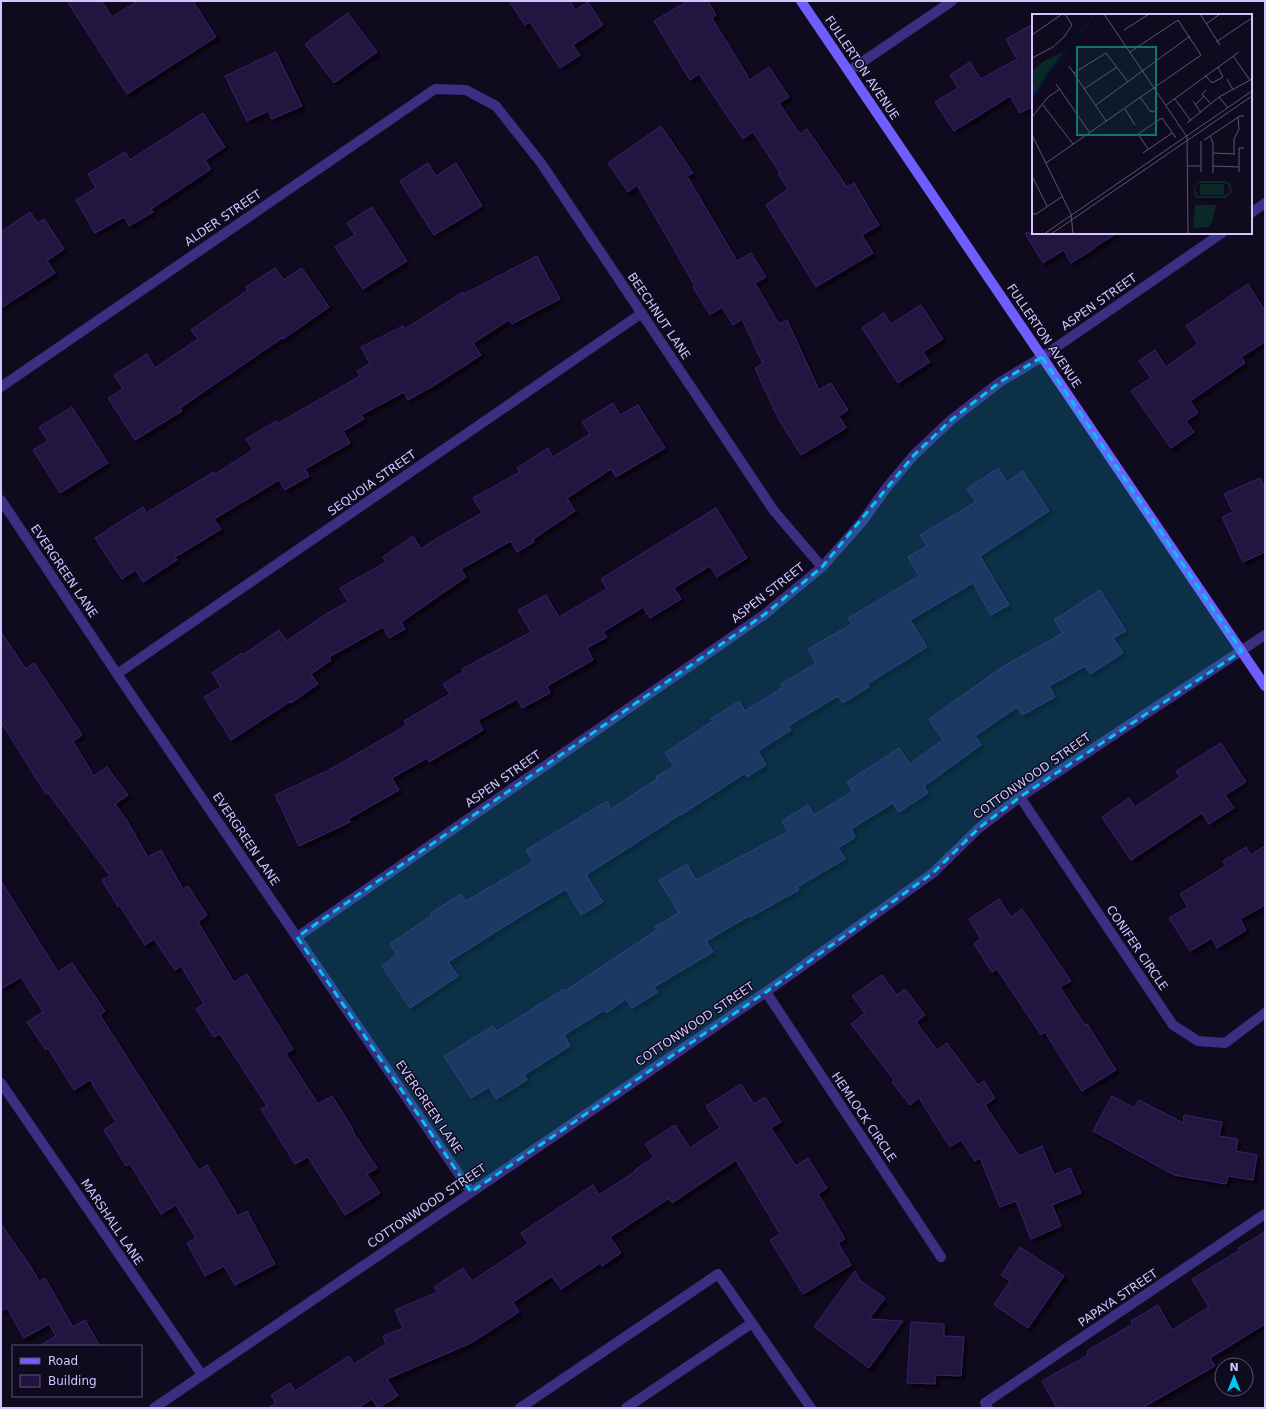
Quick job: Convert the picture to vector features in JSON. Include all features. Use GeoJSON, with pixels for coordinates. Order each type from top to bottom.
{"type":"FeatureCollection","features":[{"type":"Feature","properties":{"kind":"main road","name":"FULLERTON AVENUE"},"geometry":{"type":"LineString","coordinates":[[802,1],[1265,686]]}},
{"type":"Feature","properties":{"kind":"street"},"geometry":{"type":"LineString","coordinates":[[849,71],[952,1]]}},
{"type":"Feature","properties":{"kind":"street","name":"ALDER STREET"},"geometry":{"type":"LineString","coordinates":[[1,387],[434,89],[466,90]]}},
{"type":"Feature","properties":{"kind":"street","name":"BEECHNUT LANE"},"geometry":{"type":"LineString","coordinates":[[466,90],[496,106],[541,163],[774,510],[822,567]]}},
{"type":"Feature","properties":{"kind":"street"},"geometry":{"type":"LineString","coordinates":[[1252,212],[1265,203]]}},
{"type":"Feature","properties":{"kind":"street","name":"ASPEN STREET"},"geometry":{"type":"LineString","coordinates":[[297,937],[765,614],[822,567],[862,522],[887,487],[914,455],[951,420],[995,386],[1042,357],[1221,234]]}},
{"type":"Feature","properties":{"kind":"street","name":"SEQUOIA STREET"},"geometry":{"type":"LineString","coordinates":[[117,674],[642,313]]}},
{"type":"Feature","properties":{"kind":"street","name":"EVERGREEN LANE"},"geometry":{"type":"LineString","coordinates":[[1,500],[117,674],[471,1192]]}},
{"type":"Feature","properties":{"kind":"street","name":"COTTONWOOD STREET"},"geometry":{"type":"LineString","coordinates":[[154,1408],[766,992],[933,873],[980,828],[1020,797],[1265,635]]}},
{"type":"Feature","properties":{"kind":"street","name":"CONIFER CIRCLE"},"geometry":{"type":"LineString","coordinates":[[1020,797],[1173,1025],[1198,1041],[1225,1042],[1265,1013]]}},
{"type":"Feature","properties":{"kind":"street","name":"HEMLOCK CIRCLE"},"geometry":{"type":"LineString","coordinates":[[766,992],[941,1257]]}},
{"type":"Feature","properties":{"kind":"street","name":"MARSHALL LANE"},"geometry":{"type":"LineString","coordinates":[[1,1083],[202,1376]]}},
{"type":"Feature","properties":{"kind":"street","name":"PAPAYA STREET"},"geometry":{"type":"LineString","coordinates":[[986,1406],[1265,1214]]}},
{"type":"Feature","properties":{"kind":"street"},"geometry":{"type":"LineString","coordinates":[[520,1408],[718,1274],[811,1408]]}},
{"type":"Feature","properties":{"kind":"street"},"geometry":{"type":"LineString","coordinates":[[626,1408],[752,1323]]}},
{"type":"Feature","properties":{"kind":"highlighted area"},"geometry":{"type":"Polygon","coordinates":[[[1042,357],[1242,651],[1020,797],[979,828],[933,873],[766,992],[471,1192],[297,937],[765,614],[822,567],[914,455],[951,420],[1000,382],[1042,357]]]}},
{"type":"Feature","properties":{"kind":"building"},"geometry":{"type":"Polygon","coordinates":[[[67,1],[102,1],[112,17],[138,1],[193,1],[216,37],[127,94],[67,1]]]}},
{"type":"Feature","properties":{"kind":"building"},"geometry":{"type":"Polygon","coordinates":[[[509,1],[570,1],[575,10],[588,2],[603,25],[573,45],[580,55],[560,68],[530,22],[525,25],[509,1]]]}},
{"type":"Feature","properties":{"kind":"building"},"geometry":{"type":"Polygon","coordinates":[[[688,1],[708,1],[716,15],[712,18],[750,80],[769,67],[789,97],[779,103],[800,134],[807,129],[847,187],[854,183],[879,225],[862,235],[873,253],[816,287],[766,205],[788,189],[778,174],[780,173],[753,132],[743,139],[699,74],[690,80],[654,21],[688,1]]]}},
{"type":"Feature","properties":{"kind":"building"},"geometry":{"type":"Polygon","coordinates":[[[348,13],[377,52],[334,83],[305,44],[348,13]]]}},
{"type":"Feature","properties":{"kind":"building"},"geometry":{"type":"Polygon","coordinates":[[[1032,25],[1032,107],[1020,113],[1010,96],[954,131],[935,102],[958,88],[950,75],[970,62],[981,79],[1017,59],[1006,39],[1032,25]]]}},
{"type":"Feature","properties":{"kind":"building"},"geometry":{"type":"Polygon","coordinates":[[[276,52],[302,106],[272,119],[268,111],[247,121],[225,76],[276,52]]]}},
{"type":"Feature","properties":{"kind":"building"},"geometry":{"type":"Polygon","coordinates":[[[203,113],[225,147],[205,160],[211,169],[151,209],[153,212],[129,226],[124,217],[95,233],[76,200],[96,188],[88,174],[125,152],[130,160],[203,113]]]}},
{"type":"Feature","properties":{"kind":"building"},"geometry":{"type":"Polygon","coordinates":[[[661,126],[693,173],[687,176],[737,261],[751,253],[766,277],[755,283],[779,324],[787,320],[819,390],[831,383],[848,410],[839,416],[846,428],[801,455],[778,418],[755,368],[763,364],[742,319],[733,325],[722,307],[710,315],[637,185],[628,192],[608,163],[661,126]]]}},
{"type":"Feature","properties":{"kind":"building"},"geometry":{"type":"Polygon","coordinates":[[[428,163],[436,176],[456,163],[482,206],[434,235],[400,181],[428,163]]]}},
{"type":"Feature","properties":{"kind":"building"},"geometry":{"type":"Polygon","coordinates":[[[372,207],[407,261],[363,289],[335,247],[355,235],[347,223],[372,207]]]}},
{"type":"Feature","properties":{"kind":"building"},"geometry":{"type":"Polygon","coordinates":[[[30,212],[38,223],[44,219],[64,249],[47,261],[55,273],[1,308],[1,232],[30,212]]]}},
{"type":"Feature","properties":{"kind":"building"},"geometry":{"type":"Polygon","coordinates":[[[1025,233],[1115,234],[1071,263],[1064,250],[1043,263],[1025,233]]]}},
{"type":"Feature","properties":{"kind":"building"},"geometry":{"type":"Polygon","coordinates":[[[537,256],[560,299],[512,324],[509,320],[473,343],[481,355],[433,386],[408,400],[404,392],[361,415],[364,419],[343,431],[350,443],[305,469],[309,476],[285,490],[279,480],[214,519],[221,529],[175,557],[177,560],[143,582],[136,570],[122,579],[95,538],[143,507],[146,513],[214,472],[215,474],[253,450],[246,439],[276,421],[277,424],[360,376],[357,371],[370,364],[361,347],[403,326],[405,329],[463,292],[464,294],[537,256]]]}},
{"type":"Feature","properties":{"kind":"building"},"geometry":{"type":"Polygon","coordinates":[[[275,268],[284,280],[302,268],[329,307],[180,408],[182,411],[135,440],[108,398],[123,389],[114,375],[147,354],[155,368],[198,339],[191,330],[248,290],[246,287],[275,268]]]}},
{"type":"Feature","properties":{"kind":"building"},"geometry":{"type":"Polygon","coordinates":[[[1248,284],[1265,311],[1265,342],[1241,357],[1245,363],[1190,401],[1198,413],[1186,421],[1194,432],[1171,448],[1131,391],[1151,378],[1139,361],[1155,350],[1166,367],[1198,344],[1186,326],[1248,284]]]}},
{"type":"Feature","properties":{"kind":"building"},"geometry":{"type":"Polygon","coordinates":[[[921,305],[943,339],[923,352],[930,362],[898,383],[862,328],[884,313],[891,324],[921,305]]]}},
{"type":"Feature","properties":{"kind":"building"},"geometry":{"type":"Polygon","coordinates":[[[613,403],[620,415],[638,405],[665,448],[616,477],[611,469],[567,498],[575,511],[533,539],[534,542],[517,552],[511,541],[461,569],[466,577],[401,622],[405,629],[389,638],[383,627],[329,657],[331,660],[311,674],[318,684],[291,703],[291,701],[231,740],[204,697],[221,687],[212,673],[242,653],[243,655],[279,630],[287,641],[326,614],[348,602],[340,588],[386,562],[383,557],[413,536],[421,549],[482,513],[473,498],[520,472],[517,468],[548,448],[553,457],[590,434],[582,422],[613,403]]]}},
{"type":"Feature","properties":{"kind":"building"},"geometry":{"type":"Polygon","coordinates":[[[72,407],[108,463],[60,493],[33,450],[48,441],[39,427],[72,407]]]}},
{"type":"Feature","properties":{"kind":"building"},"geometry":{"type":"Polygon","coordinates":[[[998,468],[1007,482],[1023,471],[1049,511],[980,556],[1009,605],[991,615],[973,583],[910,620],[927,647],[867,684],[869,687],[843,703],[838,696],[788,726],[791,730],[758,751],[766,765],[747,777],[745,773],[586,875],[603,902],[581,915],[566,889],[448,962],[458,976],[410,1008],[382,966],[397,955],[390,944],[432,915],[431,913],[461,894],[466,901],[533,862],[526,850],[607,801],[611,809],[657,779],[656,777],[674,766],[665,753],[713,721],[711,719],[739,701],[745,711],[783,687],[781,684],[816,663],[808,649],[852,624],[848,618],[919,576],[908,557],[927,546],[920,535],[976,502],[967,489],[998,468]]]}},
{"type":"Feature","properties":{"kind":"building"},"geometry":{"type":"Polygon","coordinates":[[[1260,478],[1265,489],[1265,552],[1243,562],[1222,517],[1233,512],[1224,494],[1260,478]]]}},
{"type":"Feature","properties":{"kind":"building"},"geometry":{"type":"Polygon","coordinates":[[[716,508],[747,558],[717,577],[710,566],[674,588],[681,599],[650,618],[643,607],[603,632],[607,637],[587,648],[593,660],[547,686],[550,693],[522,708],[517,699],[478,720],[483,730],[429,762],[427,758],[392,778],[399,790],[348,819],[350,822],[299,846],[275,795],[329,770],[407,725],[404,721],[450,694],[443,684],[463,672],[462,669],[531,632],[518,610],[546,595],[559,617],[607,589],[601,579],[716,508]]]}},
{"type":"Feature","properties":{"kind":"building"},"geometry":{"type":"Polygon","coordinates":[[[1100,590],[1126,631],[1113,638],[1123,653],[1090,674],[1085,666],[1049,686],[1055,697],[1022,715],[1017,707],[975,736],[981,745],[924,786],[928,793],[899,812],[893,803],[851,829],[855,837],[838,848],[845,859],[797,887],[799,890],[750,917],[749,916],[706,941],[713,952],[654,987],[658,992],[632,1008],[626,999],[606,1013],[604,1010],[564,1035],[570,1046],[524,1075],[527,1080],[496,1099],[489,1087],[471,1098],[444,1056],[493,1026],[497,1031],[564,989],[565,991],[657,930],[655,927],[679,913],[659,880],[687,864],[696,880],[788,832],[782,821],[808,805],[814,815],[853,791],[847,782],[899,748],[910,764],[943,740],[929,719],[1004,666],[1063,633],[1054,620],[1100,590]]]}},
{"type":"Feature","properties":{"kind":"building"},"geometry":{"type":"Polygon","coordinates":[[[1,632],[26,669],[34,663],[82,735],[73,741],[94,776],[107,767],[128,795],[115,804],[126,819],[148,857],[161,850],[183,889],[188,886],[207,915],[198,922],[234,982],[247,974],[293,1049],[286,1054],[318,1104],[332,1096],[377,1168],[367,1174],[380,1193],[345,1215],[308,1157],[295,1164],[261,1109],[267,1106],[220,1034],[214,1037],[196,1009],[204,1004],[181,966],[175,970],[154,939],[145,945],[120,906],[118,907],[102,880],[110,876],[48,793],[46,794],[1,722],[1,632]]]}},
{"type":"Feature","properties":{"kind":"building"},"geometry":{"type":"Polygon","coordinates":[[[1221,743],[1246,782],[1225,795],[1234,808],[1209,824],[1202,813],[1131,860],[1102,817],[1129,798],[1135,807],[1180,777],[1176,771],[1221,743]]]}},
{"type":"Feature","properties":{"kind":"building"},"geometry":{"type":"Polygon","coordinates":[[[1265,846],[1265,905],[1240,919],[1246,930],[1217,948],[1212,938],[1190,951],[1169,918],[1188,907],[1180,894],[1226,866],[1223,861],[1246,847],[1251,855],[1265,846]]]}},
{"type":"Feature","properties":{"kind":"building"},"geometry":{"type":"Polygon","coordinates":[[[1,881],[58,972],[72,963],[105,1011],[100,1015],[199,1170],[207,1165],[238,1216],[247,1211],[275,1264],[235,1285],[224,1266],[205,1276],[187,1243],[196,1238],[176,1205],[161,1214],[130,1164],[126,1166],[104,1130],[116,1122],[90,1080],[74,1090],[48,1048],[46,1050],[27,1022],[43,1012],[21,977],[1,989],[1,881]]]}},
{"type":"Feature","properties":{"kind":"building"},"geometry":{"type":"Polygon","coordinates":[[[999,899],[1011,917],[1022,909],[1071,981],[1060,987],[1085,1025],[1087,1024],[1116,1070],[1082,1091],[1045,1032],[1041,1035],[997,969],[992,972],[974,944],[981,939],[969,919],[999,899]]]}},
{"type":"Feature","properties":{"kind":"building"},"geometry":{"type":"Polygon","coordinates":[[[882,975],[897,995],[905,989],[925,1015],[916,1022],[937,1050],[947,1043],[978,1085],[984,1081],[995,1098],[985,1105],[1019,1156],[1042,1146],[1054,1175],[1070,1168],[1081,1193],[1052,1205],[1061,1226],[1031,1239],[1016,1201],[1000,1207],[980,1158],[975,1161],[961,1140],[950,1147],[919,1098],[910,1105],[892,1082],[894,1080],[851,1024],[865,1013],[852,996],[882,975]]]}},
{"type":"Feature","properties":{"kind":"building"},"geometry":{"type":"Polygon","coordinates":[[[741,1084],[754,1104],[765,1097],[781,1122],[771,1128],[796,1166],[808,1158],[827,1188],[818,1194],[845,1239],[838,1243],[851,1265],[803,1294],[770,1240],[780,1234],[736,1160],[672,1203],[668,1199],[610,1237],[621,1253],[602,1266],[600,1263],[561,1289],[552,1276],[513,1302],[519,1312],[471,1343],[387,1379],[398,1396],[378,1408],[372,1399],[358,1408],[268,1408],[276,1403],[271,1395],[290,1383],[295,1391],[349,1356],[354,1364],[386,1344],[383,1336],[403,1328],[395,1310],[438,1292],[434,1287],[463,1268],[472,1281],[528,1244],[521,1233],[593,1185],[599,1195],[636,1171],[635,1170],[654,1157],[645,1144],[675,1125],[690,1148],[720,1128],[706,1106],[741,1084]]]}},
{"type":"Feature","properties":{"kind":"building"},"geometry":{"type":"Polygon","coordinates":[[[1112,1096],[1134,1108],[1139,1100],[1183,1123],[1184,1115],[1222,1122],[1219,1136],[1238,1139],[1236,1151],[1257,1155],[1253,1180],[1228,1176],[1226,1184],[1174,1175],[1093,1131],[1112,1096]]]}},
{"type":"Feature","properties":{"kind":"building"},"geometry":{"type":"Polygon","coordinates":[[[1,1224],[39,1281],[45,1278],[73,1327],[85,1320],[99,1345],[41,1345],[56,1336],[49,1324],[24,1338],[7,1308],[1,1311],[1,1224]]]}},
{"type":"Feature","properties":{"kind":"building"},"geometry":{"type":"Polygon","coordinates":[[[1265,1232],[1265,1324],[1210,1358],[1214,1367],[1142,1408],[1057,1408],[1042,1381],[1088,1355],[1087,1351],[1133,1324],[1131,1321],[1158,1305],[1172,1330],[1209,1307],[1192,1279],[1240,1250],[1238,1248],[1265,1232]]]}},
{"type":"Feature","properties":{"kind":"building"},"geometry":{"type":"Polygon","coordinates":[[[1020,1247],[1064,1276],[1028,1328],[994,1305],[1010,1281],[1001,1275],[1020,1247]]]}},
{"type":"Feature","properties":{"kind":"building"},"geometry":{"type":"Polygon","coordinates":[[[855,1271],[861,1281],[885,1298],[869,1319],[903,1321],[869,1368],[814,1327],[855,1271]]]}},
{"type":"Feature","properties":{"kind":"building"},"geometry":{"type":"Polygon","coordinates":[[[911,1322],[944,1324],[944,1336],[964,1337],[961,1376],[935,1375],[935,1384],[907,1383],[911,1322]]]}}]}
